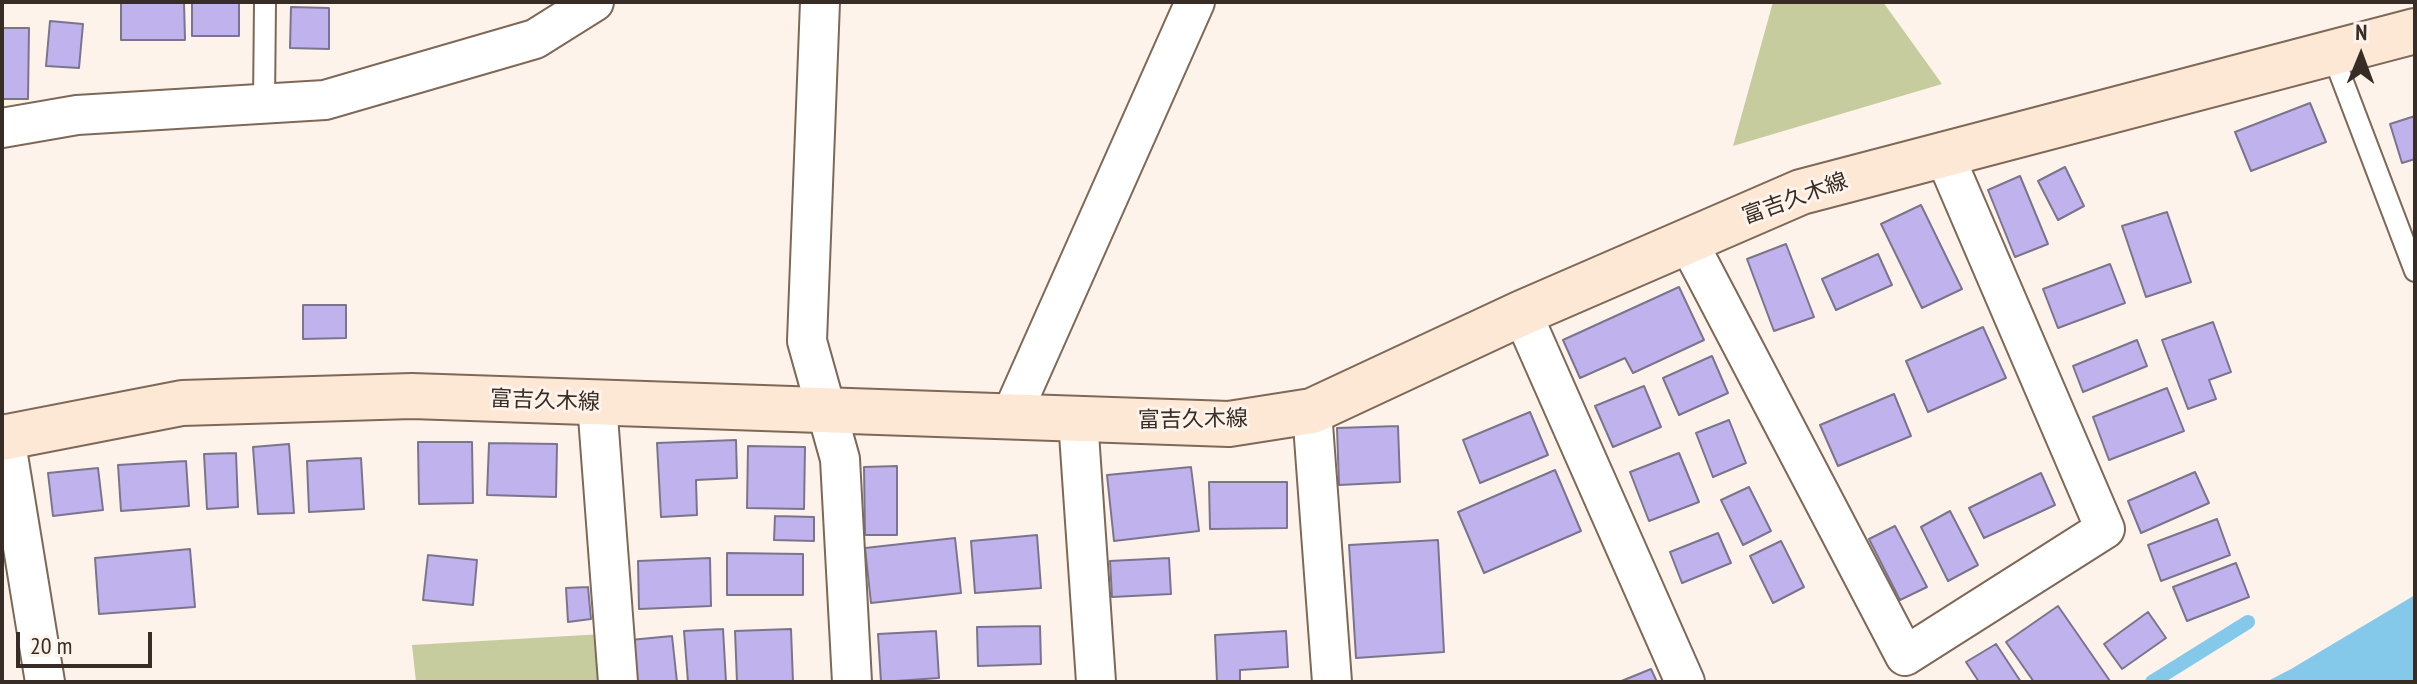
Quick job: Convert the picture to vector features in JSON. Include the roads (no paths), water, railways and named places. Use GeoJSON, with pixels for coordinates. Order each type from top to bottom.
{"type":"FeatureCollection","features":[{"type":"Feature","properties":{"kind":"main road","name":"富吉久木線"},"geometry":{"type":"LineString","coordinates":[[3,437],[182,403],[412,396],[1229,424],[1312,411],[1522,313],[1801,192],[1943,152],[2415,31]]}},
{"type":"Feature","properties":{"kind":"street"},"geometry":{"type":"LineString","coordinates":[[2,128],[77,115],[325,100],[535,39],[594,2]]}},
{"type":"Feature","properties":{"kind":"street"},"geometry":{"type":"LineString","coordinates":[[820,2],[807,341],[840,459],[852,682]]}},
{"type":"Feature","properties":{"kind":"street"},"geometry":{"type":"LineString","coordinates":[[1011,416],[1195,2]]}},
{"type":"Feature","properties":{"kind":"street"},"geometry":{"type":"LineString","coordinates":[[1687,240],[1905,656],[2105,529],[1943,152]]}},
{"type":"Feature","properties":{"kind":"street"},"geometry":{"type":"LineString","coordinates":[[1522,313],[1685,682]]}},
{"type":"Feature","properties":{"kind":"street"},"geometry":{"type":"LineString","coordinates":[[597,403],[618,682]]}},
{"type":"Feature","properties":{"kind":"street"},"geometry":{"type":"LineString","coordinates":[[1312,411],[1332,682]]}},
{"type":"Feature","properties":{"kind":"street"},"geometry":{"type":"LineString","coordinates":[[1078,419],[1096,682]]}},
{"type":"Feature","properties":{"kind":"street"},"geometry":{"type":"LineString","coordinates":[[3,437],[45,682]]}},
{"type":"Feature","properties":{"kind":"lane"},"geometry":{"type":"LineString","coordinates":[[264,103],[265,2]]}},
{"type":"Feature","properties":{"kind":"lane"},"geometry":{"type":"LineString","coordinates":[[2332,53],[2415,271]]}},
{"type":"Feature","properties":{"kind":"water"},"geometry":{"type":"Polygon","coordinates":[[[2415,595],[2415,682],[2266,682],[2291,669],[2415,595]]]}},
{"type":"Feature","properties":{"kind":"waterway"},"geometry":{"type":"LineString","coordinates":[[2152,682],[2248,622]]}}]}
